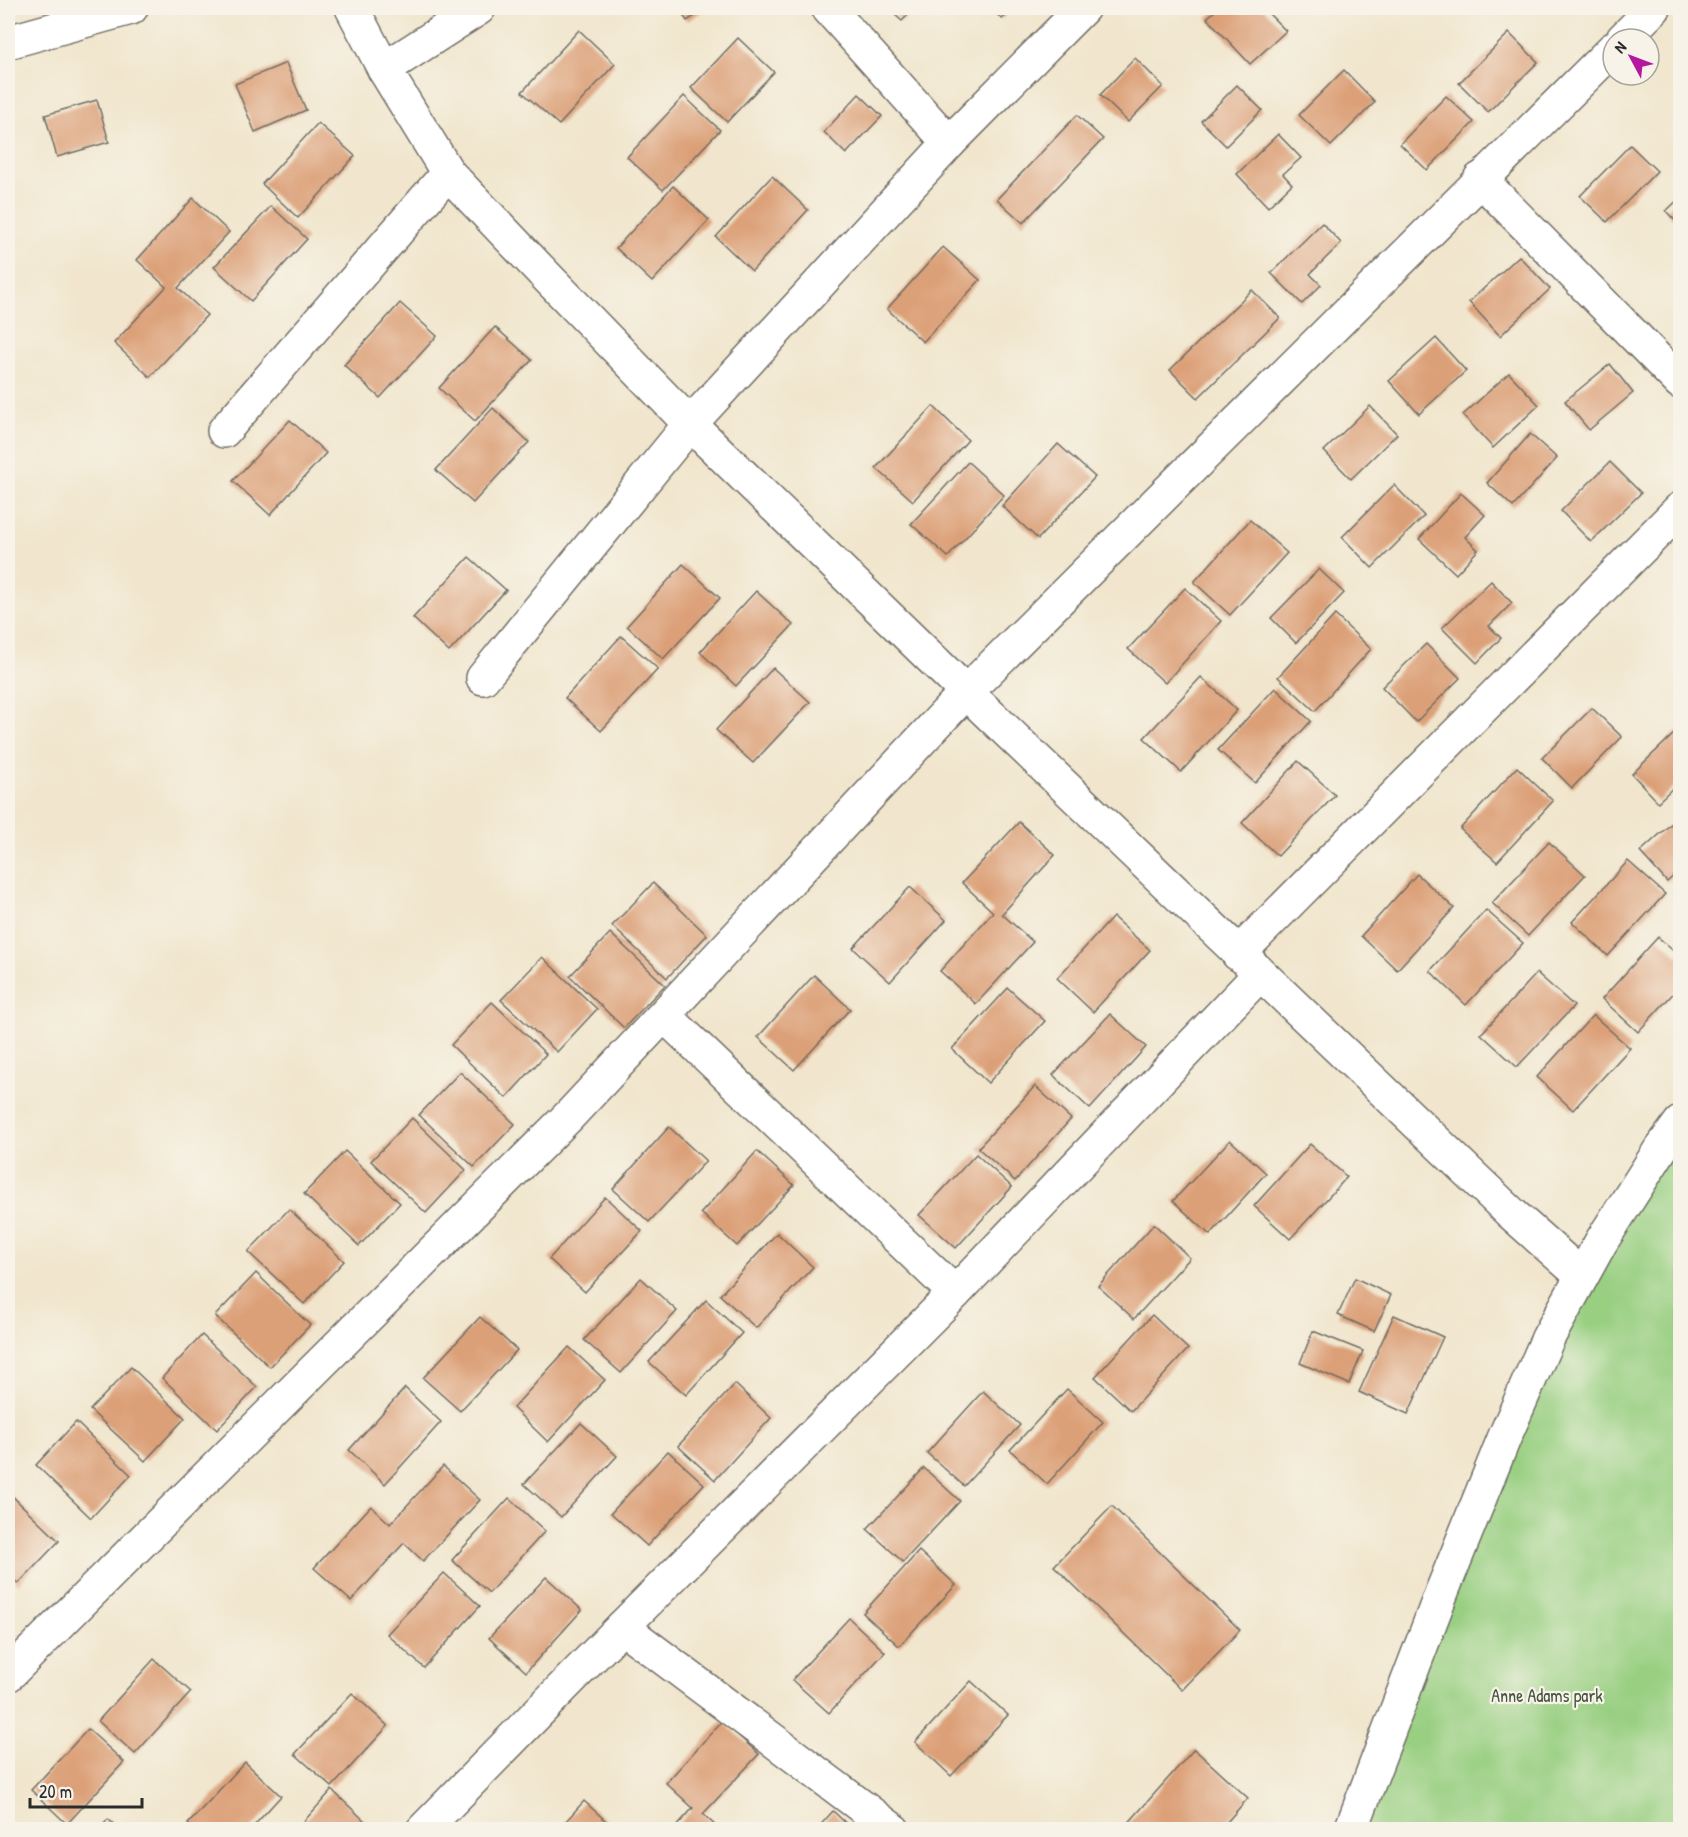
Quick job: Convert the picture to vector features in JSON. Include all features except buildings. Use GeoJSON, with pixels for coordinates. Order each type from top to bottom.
{"type":"FeatureCollection","features":[{"type":"Feature","properties":{"kind":"street"},"geometry":{"type":"LineString","coordinates":[[8,42],[131,8]]}},
{"type":"Feature","properties":{"kind":"street"},"geometry":{"type":"LineString","coordinates":[[352,8],[384,69],[448,172],[549,279],[690,424],[966,692],[1511,1213],[1582,1276]]}},
{"type":"Feature","properties":{"kind":"street"},"geometry":{"type":"LineString","coordinates":[[384,69],[479,8]]}},
{"type":"Feature","properties":{"kind":"street"},"geometry":{"type":"LineString","coordinates":[[828,8],[949,143]]}},
{"type":"Feature","properties":{"kind":"street"},"geometry":{"type":"LineString","coordinates":[[483,678],[690,424],[949,143],[1083,8]]}},
{"type":"Feature","properties":{"kind":"street"},"geometry":{"type":"LineString","coordinates":[[1635,27],[1654,8]]}},
{"type":"Feature","properties":{"kind":"street"},"geometry":{"type":"LineString","coordinates":[[8,1676],[569,1116],[966,692],[1601,61]]}},
{"type":"Feature","properties":{"kind":"street"},"geometry":{"type":"LineString","coordinates":[[224,430],[448,172]]}},
{"type":"Feature","properties":{"kind":"street"},"geometry":{"type":"LineString","coordinates":[[1480,179],[1680,382]]}},
{"type":"Feature","properties":{"kind":"street"},"geometry":{"type":"LineString","coordinates":[[423,1830],[955,1293],[1249,964],[1680,509]]}},
{"type":"Feature","properties":{"kind":"street"},"geometry":{"type":"LineString","coordinates":[[664,1015],[955,1293]]}},
{"type":"Feature","properties":{"kind":"street"},"geometry":{"type":"LineString","coordinates":[[1351,1830],[1441,1594],[1505,1436],[1548,1338],[1582,1276],[1660,1150],[1680,1123]]}},
{"type":"Feature","properties":{"kind":"street"},"geometry":{"type":"LineString","coordinates":[[622,1627],[893,1830]]}},
{"type":"Feature","properties":{"kind":"green space","name":"Anne Adams park"},"geometry":{"type":"Polygon","coordinates":[[[1680,1129],[1680,1829],[1348,1830],[1548,1338],[1680,1129]]]}}]}
